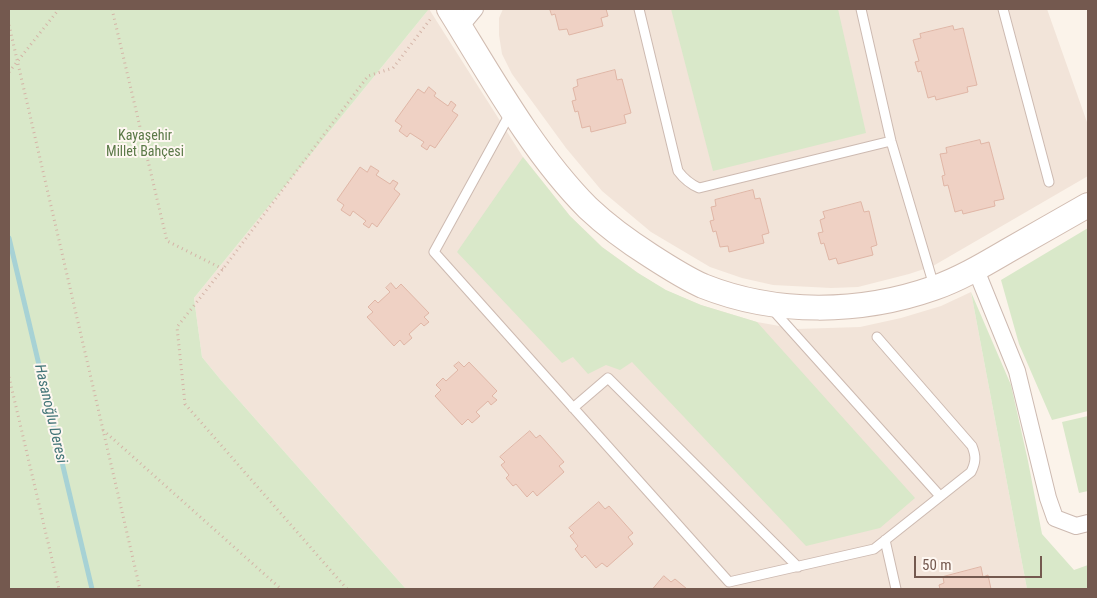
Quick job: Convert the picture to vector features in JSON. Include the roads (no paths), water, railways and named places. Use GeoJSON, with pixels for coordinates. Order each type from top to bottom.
{"type":"FeatureCollection","features":[{"type":"Feature","properties":{"kind":"street"},"geometry":{"type":"LineString","coordinates":[[475,9],[447,17],[547,159],[588,208],[628,242],[682,276],[703,286],[766,303],[822,308],[881,301],[934,288],[976,270],[1088,205]]}},
{"type":"Feature","properties":{"kind":"street"},"geometry":{"type":"LineString","coordinates":[[976,270],[1017,371],[1048,498],[1056,518],[1076,526],[1088,523]]}},
{"type":"Feature","properties":{"kind":"lane"},"geometry":{"type":"LineString","coordinates":[[639,9],[678,171],[692,185],[699,188],[891,141]]}},
{"type":"Feature","properties":{"kind":"lane"},"geometry":{"type":"LineString","coordinates":[[861,9],[891,141],[934,288]]}},
{"type":"Feature","properties":{"kind":"lane"},"geometry":{"type":"LineString","coordinates":[[1003,9],[1048,182]]}},
{"type":"Feature","properties":{"kind":"lane"},"geometry":{"type":"LineString","coordinates":[[512,109],[434,252],[729,582],[874,549],[971,472],[975,464],[976,455],[972,446],[877,337]]}},
{"type":"Feature","properties":{"kind":"lane"},"geometry":{"type":"LineString","coordinates":[[766,303],[940,496]]}},
{"type":"Feature","properties":{"kind":"lane"},"geometry":{"type":"LineString","coordinates":[[573,408],[608,378],[798,567]]}},
{"type":"Feature","properties":{"kind":"lane"},"geometry":{"type":"LineString","coordinates":[[885,540],[896,589]]}},
{"type":"Feature","properties":{"kind":"waterway","name":"Hasanoğlu Deresi"},"geometry":{"type":"LineString","coordinates":[[9,238],[92,589]]}},
{"type":"Feature","properties":{"kind":"park label","name":"Kayaşehir Millet Bahçesi"},"geometry":{"type":"Point","coordinates":[145,144]}}]}
